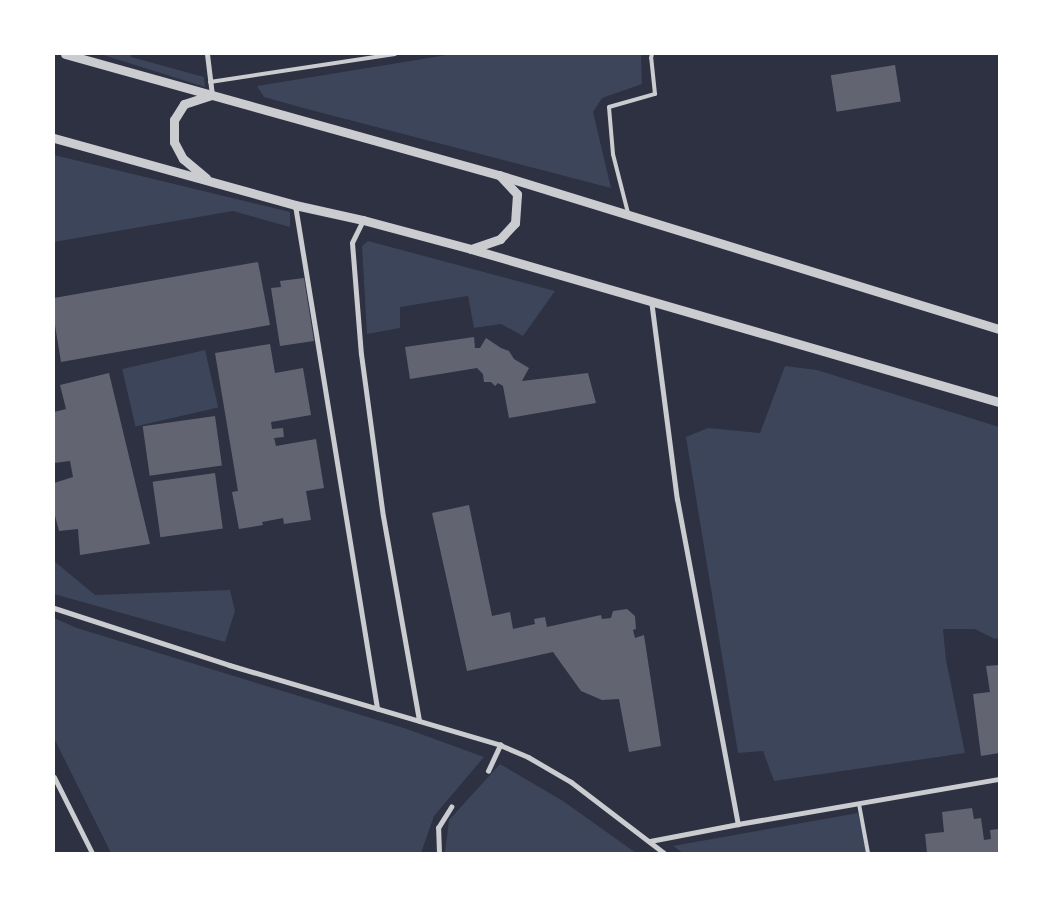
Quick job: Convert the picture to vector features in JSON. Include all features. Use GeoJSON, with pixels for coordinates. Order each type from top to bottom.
{"type":"FeatureCollection","features":[{"type":"Feature","properties":{"kind":"street"},"geometry":{"type":"LineString","coordinates":[[65,54],[499,175],[628,213],[999,329]]}},
{"type":"Feature","properties":{"kind":"street"},"geometry":{"type":"LineString","coordinates":[[207,54],[212,95]]}},
{"type":"Feature","properties":{"kind":"street"},"geometry":{"type":"LineString","coordinates":[[210,181],[183,159],[174,142],[174,120],[184,104],[212,95]]}},
{"type":"Feature","properties":{"kind":"street"},"geometry":{"type":"LineString","coordinates":[[54,138],[295,205],[363,220],[471,249],[999,402]]}},
{"type":"Feature","properties":{"kind":"street"},"geometry":{"type":"LineString","coordinates":[[471,249],[500,239],[515,223],[516,194],[499,175]]}},
{"type":"Feature","properties":{"kind":"street"},"geometry":{"type":"LineString","coordinates":[[295,205],[377,708]]}},
{"type":"Feature","properties":{"kind":"street"},"geometry":{"type":"LineString","coordinates":[[363,220],[352,242],[360,348],[383,516],[419,721]]}},
{"type":"Feature","properties":{"kind":"street"},"geometry":{"type":"LineString","coordinates":[[651,300],[677,499],[738,824]]}},
{"type":"Feature","properties":{"kind":"street"},"geometry":{"type":"LineString","coordinates":[[54,608],[230,664],[500,745],[528,757],[570,782],[664,853]]}},
{"type":"Feature","properties":{"kind":"street"},"geometry":{"type":"LineString","coordinates":[[488,771],[500,745]]}},
{"type":"Feature","properties":{"kind":"street"},"geometry":{"type":"LineString","coordinates":[[54,777],[92,853]]}},
{"type":"Feature","properties":{"kind":"street"},"geometry":{"type":"LineString","coordinates":[[650,842],[738,824],[999,779]]}},
{"type":"Feature","properties":{"kind":"street"},"geometry":{"type":"LineString","coordinates":[[439,853],[438,828],[451,807]]}},
{"type":"Feature","properties":{"kind":"lane"},"geometry":{"type":"LineString","coordinates":[[210,82],[395,54]]}},
{"type":"Feature","properties":{"kind":"lane"},"geometry":{"type":"LineString","coordinates":[[628,213],[613,154],[609,107],[655,94],[652,54]]}},
{"type":"Feature","properties":{"kind":"lane"},"geometry":{"type":"LineString","coordinates":[[859,804],[868,853]]}},
{"type":"Feature","properties":{"kind":"shaded area"},"geometry":{"type":"Polygon","coordinates":[[[100,54],[131,54],[131,57],[204,77],[205,87],[100,54]]]}},
{"type":"Feature","properties":{"kind":"shaded area"},"geometry":{"type":"Polygon","coordinates":[[[453,54],[641,54],[642,84],[602,98],[593,112],[611,188],[264,97],[257,86],[453,54]]]}},
{"type":"Feature","properties":{"kind":"shaded area"},"geometry":{"type":"Polygon","coordinates":[[[54,155],[290,212],[290,227],[233,211],[54,242],[54,155]]]}},
{"type":"Feature","properties":{"kind":"shaded area"},"geometry":{"type":"Polygon","coordinates":[[[368,241],[555,291],[523,336],[501,324],[474,328],[468,296],[400,307],[400,328],[367,334],[362,246],[368,241]]]}},
{"type":"Feature","properties":{"kind":"shaded area"},"geometry":{"type":"Polygon","coordinates":[[[205,350],[218,407],[135,427],[122,369],[205,350]]]}},
{"type":"Feature","properties":{"kind":"shaded area"},"geometry":{"type":"Polygon","coordinates":[[[785,366],[817,370],[999,427],[999,638],[995,639],[975,629],[943,629],[946,660],[965,753],[774,781],[763,751],[738,753],[686,437],[708,428],[760,433],[785,366]]]}},
{"type":"Feature","properties":{"kind":"shaded area"},"geometry":{"type":"Polygon","coordinates":[[[54,561],[95,595],[230,590],[235,611],[225,642],[54,594],[54,561]]]}},
{"type":"Feature","properties":{"kind":"shaded area"},"geometry":{"type":"Polygon","coordinates":[[[54,618],[77,628],[407,729],[484,757],[434,816],[421,853],[111,853],[54,738],[54,618]]]}},
{"type":"Feature","properties":{"kind":"shaded area"},"geometry":{"type":"Polygon","coordinates":[[[500,764],[563,801],[636,853],[445,853],[449,820],[500,764]]]}},
{"type":"Feature","properties":{"kind":"shaded area"},"geometry":{"type":"Polygon","coordinates":[[[858,813],[867,853],[683,853],[673,846],[858,813]]]}},
{"type":"Feature","properties":{"kind":"building"},"geometry":{"type":"Polygon","coordinates":[[[895,65],[901,102],[837,112],[831,75],[895,65]]]}},
{"type":"Feature","properties":{"kind":"building"},"geometry":{"type":"Polygon","coordinates":[[[258,262],[270,325],[61,362],[54,319],[54,298],[258,262]]]}},
{"type":"Feature","properties":{"kind":"building"},"geometry":{"type":"Polygon","coordinates":[[[304,278],[314,341],[280,346],[271,288],[281,287],[280,281],[304,278]]]}},
{"type":"Feature","properties":{"kind":"building"},"geometry":{"type":"Polygon","coordinates":[[[474,337],[475,348],[480,348],[486,338],[509,351],[514,359],[529,368],[522,381],[588,373],[596,403],[509,418],[503,386],[498,383],[495,386],[491,382],[484,382],[483,374],[477,368],[410,379],[405,347],[474,337]]]}},
{"type":"Feature","properties":{"kind":"building"},"geometry":{"type":"Polygon","coordinates":[[[270,344],[275,373],[303,368],[311,415],[271,422],[272,429],[283,428],[284,437],[274,438],[276,446],[316,439],[324,488],[306,491],[311,520],[284,524],[283,518],[262,522],[263,525],[239,529],[232,492],[238,491],[215,353],[270,344]]]}},
{"type":"Feature","properties":{"kind":"building"},"geometry":{"type":"Polygon","coordinates":[[[109,373],[150,544],[80,555],[78,529],[59,531],[54,512],[54,483],[73,477],[70,461],[54,463],[54,412],[66,409],[60,385],[109,373]]]}},
{"type":"Feature","properties":{"kind":"building"},"geometry":{"type":"Polygon","coordinates":[[[215,416],[222,466],[150,476],[143,426],[215,416]]]}},
{"type":"Feature","properties":{"kind":"building"},"geometry":{"type":"Polygon","coordinates":[[[215,473],[223,528],[160,537],[153,482],[215,473]]]}},
{"type":"Feature","properties":{"kind":"building"},"geometry":{"type":"Polygon","coordinates":[[[469,505],[492,616],[510,612],[513,629],[535,624],[534,619],[545,617],[547,627],[601,615],[602,619],[611,618],[613,611],[627,609],[635,616],[636,629],[633,630],[635,638],[644,635],[661,746],[629,752],[619,699],[602,700],[581,691],[553,652],[467,671],[432,513],[469,505]]]}},
{"type":"Feature","properties":{"kind":"building"},"geometry":{"type":"Polygon","coordinates":[[[999,665],[999,753],[981,756],[973,694],[990,692],[986,666],[999,665]]]}},
{"type":"Feature","properties":{"kind":"building"},"geometry":{"type":"Polygon","coordinates":[[[972,808],[974,819],[981,818],[984,840],[991,839],[990,830],[999,829],[999,853],[927,853],[925,834],[944,832],[942,812],[972,808]]]}}]}
